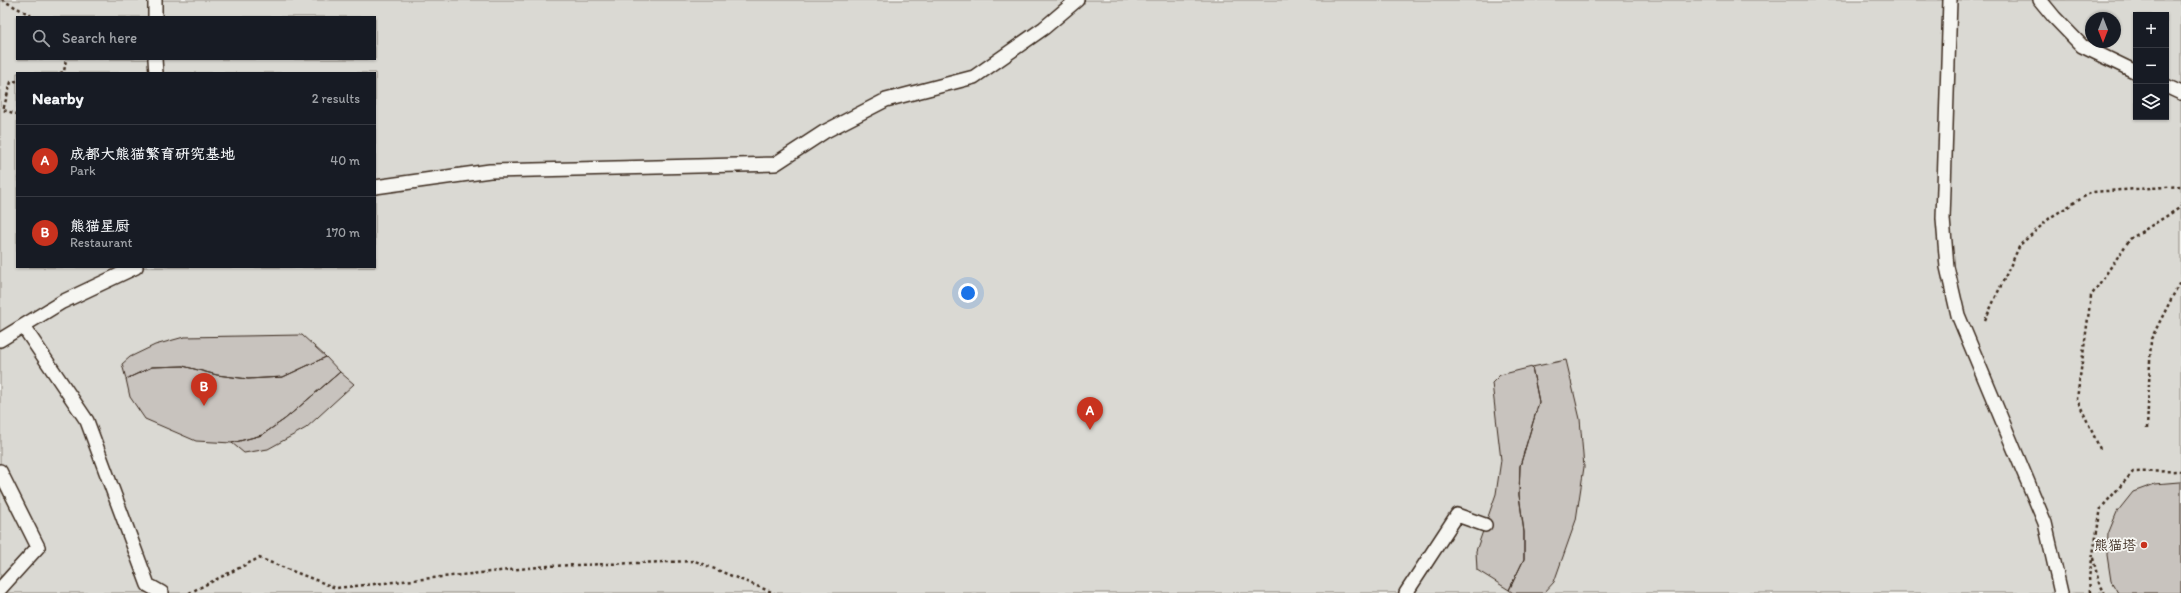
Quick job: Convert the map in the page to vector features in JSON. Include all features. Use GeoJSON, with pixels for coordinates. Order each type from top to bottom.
{"type":"FeatureCollection","features":[{"type":"Feature","properties":{"kind":"lane"},"geometry":{"type":"LineString","coordinates":[[154,0],[155,16]]}},
{"type":"Feature","properties":{"kind":"lane"},"geometry":{"type":"LineString","coordinates":[[376,187],[490,171],[775,164],[824,132],[886,100],[974,76],[1044,28],[1077,0]]}},
{"type":"Feature","properties":{"kind":"lane"},"geometry":{"type":"LineString","coordinates":[[1950,0],[1943,219],[1947,267],[1958,315],[2045,523],[2061,593]]}},
{"type":"Feature","properties":{"kind":"lane"},"geometry":{"type":"LineString","coordinates":[[2040,0],[2082,46],[2133,71]]}},
{"type":"Feature","properties":{"kind":"lane"},"geometry":{"type":"LineString","coordinates":[[156,60],[156,72]]}},
{"type":"Feature","properties":{"kind":"lane"},"geometry":{"type":"LineString","coordinates":[[2169,87],[2181,93]]}},
{"type":"Feature","properties":{"kind":"lane"},"geometry":{"type":"LineString","coordinates":[[0,340],[62,302],[134,268]]}},
{"type":"Feature","properties":{"kind":"lane"},"geometry":{"type":"LineString","coordinates":[[24,326],[87,421],[148,585],[162,593]]}},
{"type":"Feature","properties":{"kind":"lane"},"geometry":{"type":"LineString","coordinates":[[0,471],[38,547],[0,589]]}},
{"type":"Feature","properties":{"kind":"lane"},"geometry":{"type":"LineString","coordinates":[[1406,593],[1457,515],[1485,525]]}},
{"type":"Feature","properties":{"kind":"path"},"geometry":{"type":"LineString","coordinates":[[2,0],[32,16]]}},
{"type":"Feature","properties":{"kind":"path"},"geometry":{"type":"LineString","coordinates":[[64,72],[66,60]]}},
{"type":"Feature","properties":{"kind":"path"},"geometry":{"type":"LineString","coordinates":[[16,80],[11,82],[3,110],[16,114]]}},
{"type":"Feature","properties":{"kind":"path"},"geometry":{"type":"LineString","coordinates":[[1973,352],[1982,327],[2020,245],[2051,217],[2092,192],[2181,186]]}},
{"type":"Feature","properties":{"kind":"path"},"geometry":{"type":"LineString","coordinates":[[2100,449],[2077,399],[2091,296],[2130,239],[2181,206]]}},
{"type":"Feature","properties":{"kind":"path"},"geometry":{"type":"LineString","coordinates":[[2147,429],[2151,339],[2181,280]]}},
{"type":"Feature","properties":{"kind":"path"},"geometry":{"type":"LineString","coordinates":[[2090,593],[2089,577],[2101,508],[2133,472],[2181,472]]}},
{"type":"Feature","properties":{"kind":"path"},"geometry":{"type":"LineString","coordinates":[[2093,556],[2100,583],[2105,593]]}},
{"type":"Feature","properties":{"kind":"path"},"geometry":{"type":"LineString","coordinates":[[189,593],[259,558],[336,588],[548,566],[695,561],[774,593]]}},
{"type":"Feature","properties":{"kind":"shaded area"},"geometry":{"type":"Polygon","coordinates":[[[0,0],[2181,0],[2181,593],[0,593],[0,0]]]}},
{"type":"Feature","properties":{"kind":"building"},"geometry":{"type":"Polygon","coordinates":[[[302,335],[326,357],[283,377],[248,379],[217,375],[183,366],[152,367],[126,379],[122,364],[130,357],[155,345],[184,337],[302,335]]]}},
{"type":"Feature","properties":{"kind":"building"},"geometry":{"type":"Polygon","coordinates":[[[326,357],[340,372],[285,419],[262,435],[232,443],[196,441],[145,419],[130,397],[126,379],[152,367],[183,366],[217,375],[248,379],[283,377],[326,357]]]}},
{"type":"Feature","properties":{"kind":"building"},"geometry":{"type":"Polygon","coordinates":[[[1566,360],[1580,419],[1584,467],[1576,520],[1554,582],[1544,593],[1513,593],[1509,590],[1524,559],[1524,532],[1519,495],[1520,466],[1539,402],[1532,367],[1566,360]]]}},
{"type":"Feature","properties":{"kind":"building"},"geometry":{"type":"Polygon","coordinates":[[[1532,367],[1539,402],[1520,466],[1519,495],[1524,532],[1524,559],[1509,590],[1477,570],[1476,551],[1496,494],[1501,460],[1492,383],[1500,375],[1532,367]]]}},
{"type":"Feature","properties":{"kind":"building"},"geometry":{"type":"Polygon","coordinates":[[[340,372],[354,384],[306,428],[268,449],[244,453],[232,443],[262,435],[285,419],[340,372]]]}},
{"type":"Feature","properties":{"kind":"building","name":"熊猫塔"},"geometry":{"type":"Polygon","coordinates":[[[2181,482],[2181,593],[2118,593],[2111,581],[2107,555],[2108,534],[2117,512],[2133,492],[2155,484],[2181,482]]]}},
{"type":"Feature","properties":{"kind":"place","name":"熊猫星厨"},"geometry":{"type":"Point","coordinates":[204,406]}},
{"type":"Feature","properties":{"kind":"place","name":"成都大熊猫繁育研究基地"},"geometry":{"type":"Point","coordinates":[1090,430]}},
{"type":"Feature","properties":{"kind":"place","name":"熊猫塔"},"geometry":{"type":"Point","coordinates":[2144,545]}}]}
